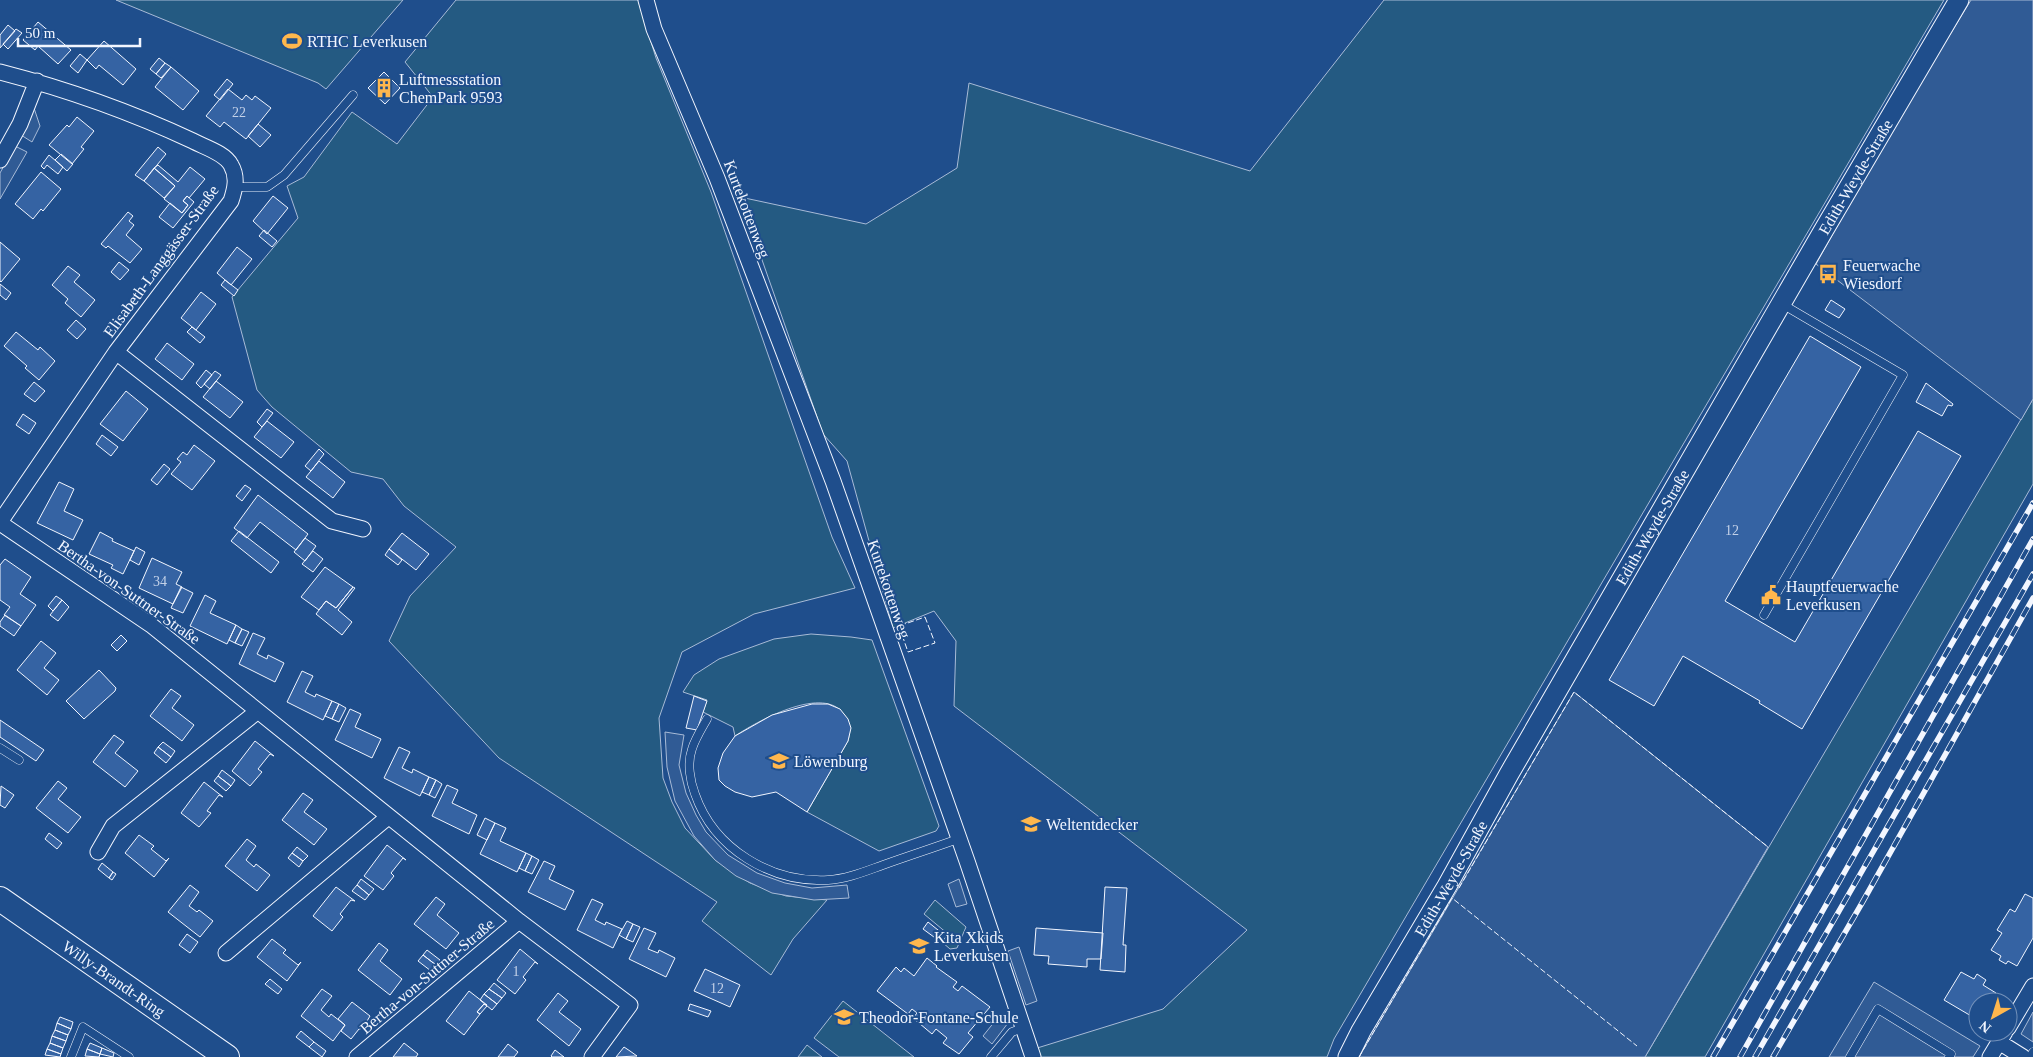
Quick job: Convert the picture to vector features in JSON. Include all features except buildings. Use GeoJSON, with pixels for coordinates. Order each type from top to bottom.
{"type":"FeatureCollection","features":[{"type":"Feature","properties":{"kind":"main road","name":"Willy-Brandt-Ring"},"geometry":{"type":"LineString","coordinates":[[0,899],[227,1057]]}},
{"type":"Feature","properties":{"kind":"street","name":"Kurtekottenweg"},"geometry":{"type":"LineString","coordinates":[[646,0],[654,29],[717,178],[833,481],[1033,1057]]}},
{"type":"Feature","properties":{"kind":"street","name":"Edith-Weyde-Straße"},"geometry":{"type":"LineString","coordinates":[[1348,1057],[1361,1031],[1447,886],[1495,798],[1960,0]]}},
{"type":"Feature","properties":{"kind":"street","name":"Elisabeth-Langgässer-Straße"},"geometry":{"type":"LineString","coordinates":[[0,72],[37,81],[151,121],[217,153],[231,164],[236,187],[231,202],[116,352],[0,522]]}},
{"type":"Feature","properties":{"kind":"street"},"geometry":{"type":"LineString","coordinates":[[0,160],[20,124],[37,81]]}},
{"type":"Feature","properties":{"kind":"street","name":"Elisabeth-Langgässer-Straße"},"geometry":{"type":"LineString","coordinates":[[116,352],[332,521],[363,529]]}},
{"type":"Feature","properties":{"kind":"street","name":"Bertha-von-Suttner-Straße"},"geometry":{"type":"LineString","coordinates":[[0,522],[151,625],[519,922],[630,1005],[592,1057]]}},
{"type":"Feature","properties":{"kind":"street"},"geometry":{"type":"LineString","coordinates":[[98,852],[113,826],[258,711]]}},
{"type":"Feature","properties":{"kind":"street"},"geometry":{"type":"LineString","coordinates":[[226,953],[388,818]]}},
{"type":"Feature","properties":{"kind":"street","name":"Bertha-von-Suttner-Straße"},"geometry":{"type":"LineString","coordinates":[[357,1057],[519,922]]}},
{"type":"Feature","properties":{"kind":"street"},"geometry":{"type":"LineString","coordinates":[[2018,1011],[2033,986]]}},
{"type":"Feature","properties":{"kind":"street"},"geometry":{"type":"LineString","coordinates":[[1990,1057],[1999,1042]]}},
{"type":"Feature","properties":{"kind":"street"},"geometry":{"type":"LineString","coordinates":[[2007,1042],[2023,1057]]}},
{"type":"Feature","properties":{"kind":"lane"},"geometry":{"type":"LineString","coordinates":[[236,187],[267,187],[284,175],[353,94]]}},
{"type":"Feature","properties":{"kind":"lane"},"geometry":{"type":"LineString","coordinates":[[1764,615],[1903,375],[1782,304]]}},
{"type":"Feature","properties":{"kind":"lane"},"geometry":{"type":"LineString","coordinates":[[707,719],[691,750],[690,780],[699,806],[708,823],[723,841],[744,858],[766,869],[798,879],[830,880],[855,875],[958,839]]}},
{"type":"Feature","properties":{"kind":"lane"},"geometry":{"type":"LineString","coordinates":[[0,748],[19,760]]}},
{"type":"Feature","properties":{"kind":"lane"},"geometry":{"type":"LineString","coordinates":[[1850,1057],[1878,1009],[1951,1054],[1949,1057]]}},
{"type":"Feature","properties":{"kind":"lane"},"geometry":{"type":"LineString","coordinates":[[71,1057],[83,1027],[125,1056]]}},
{"type":"Feature","properties":{"kind":"lane"},"geometry":{"type":"LineString","coordinates":[[991,1057],[1012,1032],[1023,1028]]}},
{"type":"Feature","properties":{"kind":"lane"},"geometry":{"type":"LineString","coordinates":[[2030,1057],[2033,1052]]}},
{"type":"Feature","properties":{"kind":"shaded area","name":"RTHC Leverkusen"},"geometry":{"type":"Polygon","coordinates":[[[116,0],[403,0],[326,89],[318,83],[116,0]]]}},
{"type":"Feature","properties":{"kind":"shaded area"},"geometry":{"type":"Polygon","coordinates":[[[456,0],[638,0],[656,58],[711,192],[832,537],[855,588],[754,614],[682,652],[659,718],[663,778],[685,828],[715,860],[750,883],[786,896],[827,900],[793,939],[771,975],[702,921],[717,902],[499,758],[389,641],[410,596],[456,547],[404,506],[383,479],[351,472],[272,407],[257,390],[232,297],[298,218],[287,186],[304,177],[352,112],[397,144],[433,97],[405,62],[456,0]]]}},
{"type":"Feature","properties":{"kind":"shaded area"},"geometry":{"type":"Polygon","coordinates":[[[1384,0],[1944,0],[1334,1039],[1327,1057],[1037,1057],[1034,1049],[1163,1009],[1247,930],[954,706],[956,641],[934,611],[893,628],[847,461],[823,434],[740,197],[866,224],[957,168],[969,83],[1250,171],[1384,0]]]}},
{"type":"Feature","properties":{"kind":"shaded area"},"geometry":{"type":"Polygon","coordinates":[[[1971,0],[2033,0],[2033,399],[2021,420],[1816,264],[1923,73],[1946,41],[1971,0]]]}},
{"type":"Feature","properties":{"kind":"shaded area"},"geometry":{"type":"Polygon","coordinates":[[[34,108],[40,126],[32,142],[21,135],[34,108]]]}},
{"type":"Feature","properties":{"kind":"shaded area"},"geometry":{"type":"Polygon","coordinates":[[[15,146],[27,152],[0,199],[0,173],[15,146]]]}},
{"type":"Feature","properties":{"kind":"shaded area"},"geometry":{"type":"Polygon","coordinates":[[[2033,399],[2033,484],[1705,1057],[1645,1057],[2033,399]]]}},
{"type":"Feature","properties":{"kind":"shaded area"},"geometry":{"type":"Polygon","coordinates":[[[811,634],[872,640],[939,826],[936,831],[879,851],[807,812],[848,741],[849,722],[842,712],[832,705],[819,703],[804,704],[788,709],[772,715],[735,736],[733,727],[703,712],[707,700],[683,692],[694,675],[719,659],[774,639],[811,634]]]}},
{"type":"Feature","properties":{"kind":"shaded area"},"geometry":{"type":"Polygon","coordinates":[[[1574,692],[1768,847],[1645,1057],[1359,1057],[1574,692]]]}},
{"type":"Feature","properties":{"kind":"shaded area"},"geometry":{"type":"Polygon","coordinates":[[[665,732],[684,735],[679,765],[686,793],[706,832],[728,855],[757,873],[785,883],[812,888],[847,885],[849,898],[814,900],[772,893],[736,876],[715,860],[694,836],[675,801],[667,767],[665,732]]]}},
{"type":"Feature","properties":{"kind":"shaded area"},"geometry":{"type":"Polygon","coordinates":[[[959,879],[967,904],[956,907],[948,884],[959,879]]]}},
{"type":"Feature","properties":{"kind":"shaded area"},"geometry":{"type":"Polygon","coordinates":[[[935,900],[966,927],[957,948],[950,949],[942,942],[948,934],[924,914],[935,900]]]}},
{"type":"Feature","properties":{"kind":"shaded area"},"geometry":{"type":"Polygon","coordinates":[[[1019,947],[1037,1001],[1026,1005],[1008,951],[1019,947]]]}},
{"type":"Feature","properties":{"kind":"shaded area"},"geometry":{"type":"Polygon","coordinates":[[[1874,982],[1968,1039],[1968,1042],[1973,1042],[1980,1046],[1973,1057],[1829,1057],[1874,982]]]}},
{"type":"Feature","properties":{"kind":"shaded area"},"geometry":{"type":"Polygon","coordinates":[[[843,1001],[914,1057],[839,1057],[814,1038],[843,1001]]]}},
{"type":"Feature","properties":{"kind":"shaded area"},"geometry":{"type":"Polygon","coordinates":[[[2033,1012],[2033,1042],[2021,1034],[2033,1012]]]}},
{"type":"Feature","properties":{"kind":"shaded area"},"geometry":{"type":"Polygon","coordinates":[[[999,1016],[1008,1023],[992,1044],[983,1036],[999,1016]]]}},
{"type":"Feature","properties":{"kind":"shaded area"},"geometry":{"type":"Polygon","coordinates":[[[807,1045],[822,1057],[798,1057],[807,1045]]]}},
{"type":"Feature","properties":{"kind":"railway"},"geometry":{"type":"LineString","coordinates":[[1713,1057],[2033,503]]}},
{"type":"Feature","properties":{"kind":"railway"},"geometry":{"type":"LineString","coordinates":[[1740,1057],[2033,539]]}},
{"type":"Feature","properties":{"kind":"railway"},"geometry":{"type":"LineString","coordinates":[[1755,1057],[2033,574]]}},
{"type":"Feature","properties":{"kind":"railway"},"geometry":{"type":"LineString","coordinates":[[1773,1057],[1862,903],[2033,598]]}},
{"type":"Feature","properties":{"kind":"fence"},"geometry":{"type":"LineString","coordinates":[[925,617],[935,643],[908,652],[899,626],[925,617]]}},
{"type":"Feature","properties":{"kind":"fence"},"geometry":{"type":"LineString","coordinates":[[1459,888],[1574,692],[1768,847]]}},
{"type":"Feature","properties":{"kind":"fence"},"geometry":{"type":"LineString","coordinates":[[1359,1057],[1452,898],[1637,1046]]}},
{"type":"Feature","properties":{"kind":"place","name":"RTHC Leverkusen"},"geometry":{"type":"Point","coordinates":[292,41]}},
{"type":"Feature","properties":{"kind":"place","name":"Luftmessstation ChemPark 9593"},"geometry":{"type":"Point","coordinates":[384,88]}},
{"type":"Feature","properties":{"kind":"place","name":"Feuerwache Wiesdorf"},"geometry":{"type":"Point","coordinates":[1828,274]}},
{"type":"Feature","properties":{"kind":"place","name":"Hauptfeuerwache Leverkusen"},"geometry":{"type":"Point","coordinates":[1771,595]}},
{"type":"Feature","properties":{"kind":"place","name":"Löwenburg"},"geometry":{"type":"Point","coordinates":[779,761]}},
{"type":"Feature","properties":{"kind":"place","name":"Weltentdecker"},"geometry":{"type":"Point","coordinates":[1031,824]}},
{"type":"Feature","properties":{"kind":"place","name":"Kita Xkids Leverkusen"},"geometry":{"type":"Point","coordinates":[919,946]}},
{"type":"Feature","properties":{"kind":"place","name":"Theodor-Fontane-Schule"},"geometry":{"type":"Point","coordinates":[844,1017]}}]}
